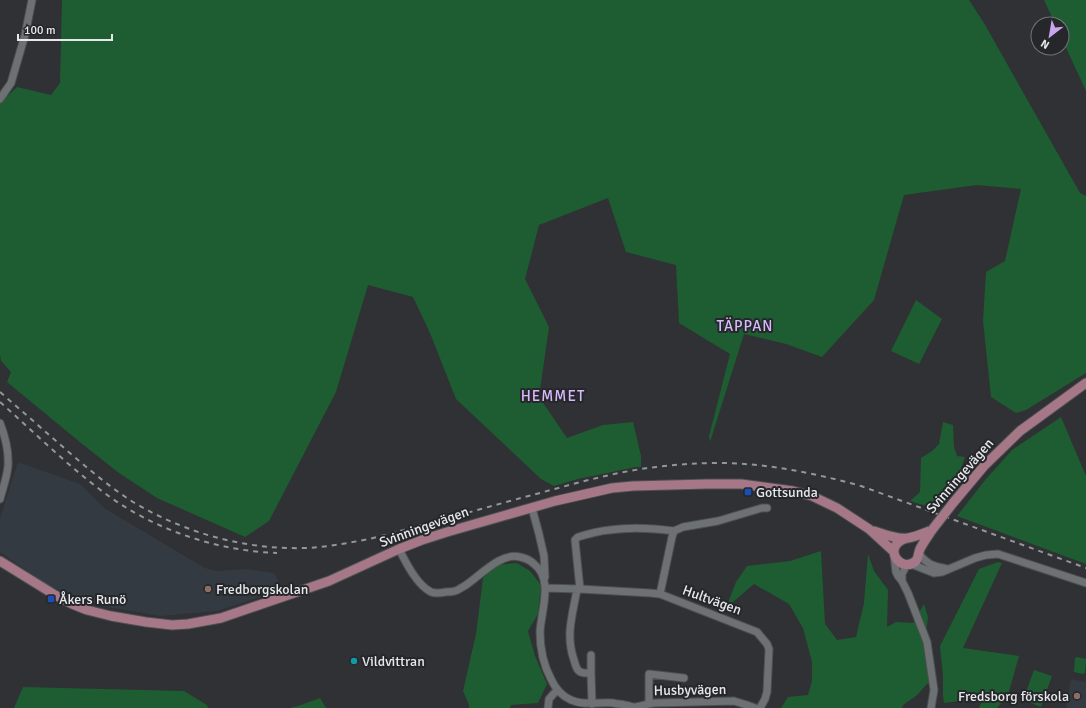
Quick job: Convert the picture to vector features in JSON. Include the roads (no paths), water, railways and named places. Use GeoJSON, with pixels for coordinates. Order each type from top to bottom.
{"type":"FeatureCollection","features":[{"type":"Feature","properties":{"kind":"main road","name":"Svinningevägen"},"geometry":{"type":"LineString","coordinates":[[0,561],[55,595],[87,610],[103,615],[181,625],[200,623],[221,618],[329,581],[399,549],[447,532],[555,501],[626,486],[741,484],[793,491],[812,496],[837,508],[869,529],[894,553],[896,560],[900,563],[916,559],[932,530],[953,503],[984,466],[1020,431],[1086,383]]}},
{"type":"Feature","properties":{"kind":"main road","name":"Svinningevägen"},"geometry":{"type":"LineString","coordinates":[[869,529],[885,535],[906,538],[932,530]]}},
{"type":"Feature","properties":{"kind":"main road"},"geometry":{"type":"LineString","coordinates":[[894,553],[896,543],[906,538],[914,540],[919,548],[916,559]]}},
{"type":"Feature","properties":{"kind":"street"},"geometry":{"type":"LineString","coordinates":[[0,99],[10,83],[25,35],[32,0]]}},
{"type":"Feature","properties":{"kind":"street"},"geometry":{"type":"LineString","coordinates":[[0,423],[8,450],[8,466],[0,499]]}},
{"type":"Feature","properties":{"kind":"street"},"geometry":{"type":"LineString","coordinates":[[532,508],[544,556],[545,580]]}},
{"type":"Feature","properties":{"kind":"street"},"geometry":{"type":"LineString","coordinates":[[591,673],[582,673],[578,669],[571,652],[569,632],[578,589],[575,540],[578,537],[608,530],[632,528],[674,531],[682,527],[718,521],[762,508],[767,508]]}},
{"type":"Feature","properties":{"kind":"street"},"geometry":{"type":"LineString","coordinates":[[660,594],[674,531]]}},
{"type":"Feature","properties":{"kind":"street","name":"Husbyvägen"},"geometry":{"type":"LineString","coordinates":[[399,549],[409,568],[422,585],[432,592],[438,593],[456,591],[495,563],[511,556],[520,556],[528,559],[536,565],[545,580],[546,588],[540,632],[540,647],[543,660],[557,690],[572,701],[592,704],[625,704],[634,708],[649,703],[693,705],[734,702],[755,708]]}},
{"type":"Feature","properties":{"kind":"street"},"geometry":{"type":"LineString","coordinates":[[894,553],[896,572],[902,580],[911,599],[927,642],[934,690],[931,708]]}},
{"type":"Feature","properties":{"kind":"street"},"geometry":{"type":"LineString","coordinates":[[916,559],[934,573],[942,572],[986,554],[998,554],[1086,583]]}},
{"type":"Feature","properties":{"kind":"street"},"geometry":{"type":"LineString","coordinates":[[902,580],[902,574],[916,559]]}},
{"type":"Feature","properties":{"kind":"street"},"geometry":{"type":"LineString","coordinates":[[916,559],[936,567],[948,569]]}},
{"type":"Feature","properties":{"kind":"street","name":"Hultvägen"},"geometry":{"type":"LineString","coordinates":[[546,588],[660,594],[753,629],[760,634],[767,644],[768,649],[767,692],[760,708]]}},
{"type":"Feature","properties":{"kind":"street"},"geometry":{"type":"LineString","coordinates":[[591,655],[592,704]]}},
{"type":"Feature","properties":{"kind":"street"},"geometry":{"type":"LineString","coordinates":[[649,703],[649,674],[684,678]]}},
{"type":"Feature","properties":{"kind":"street"},"geometry":{"type":"LineString","coordinates":[[548,708],[550,699],[557,690]]}},
{"type":"Feature","properties":{"kind":"railway"},"geometry":{"type":"LineString","coordinates":[[0,392],[86,467],[133,502],[173,523],[195,531],[261,546],[306,548],[338,545],[369,539],[600,477],[648,468],[674,465],[736,463],[790,470],[861,486],[1086,568]]}},
{"type":"Feature","properties":{"kind":"railway"},"geometry":{"type":"LineString","coordinates":[[0,402],[96,486],[110,497],[148,520],[190,537],[211,543],[233,548],[277,553]]}},
{"type":"Feature","properties":{"kind":"place","name":"Gottsunda"},"geometry":{"type":"Point","coordinates":[748,492]}},
{"type":"Feature","properties":{"kind":"place","name":"Fredborgskolan"},"geometry":{"type":"Point","coordinates":[208,589]}},
{"type":"Feature","properties":{"kind":"place","name":"Åkers Runö"},"geometry":{"type":"Point","coordinates":[51,599]}},
{"type":"Feature","properties":{"kind":"place","name":"Vildvittran"},"geometry":{"type":"Point","coordinates":[354,661]}},
{"type":"Feature","properties":{"kind":"place","name":"Fredsborg förskola"},"geometry":{"type":"Point","coordinates":[1077,696]}},
{"type":"Feature","properties":{"kind":"district","name":"TÄPPAN"},"geometry":{"type":"Point","coordinates":[745,326]}},
{"type":"Feature","properties":{"kind":"district","name":"HEMMET"},"geometry":{"type":"Point","coordinates":[553,396]}}]}
